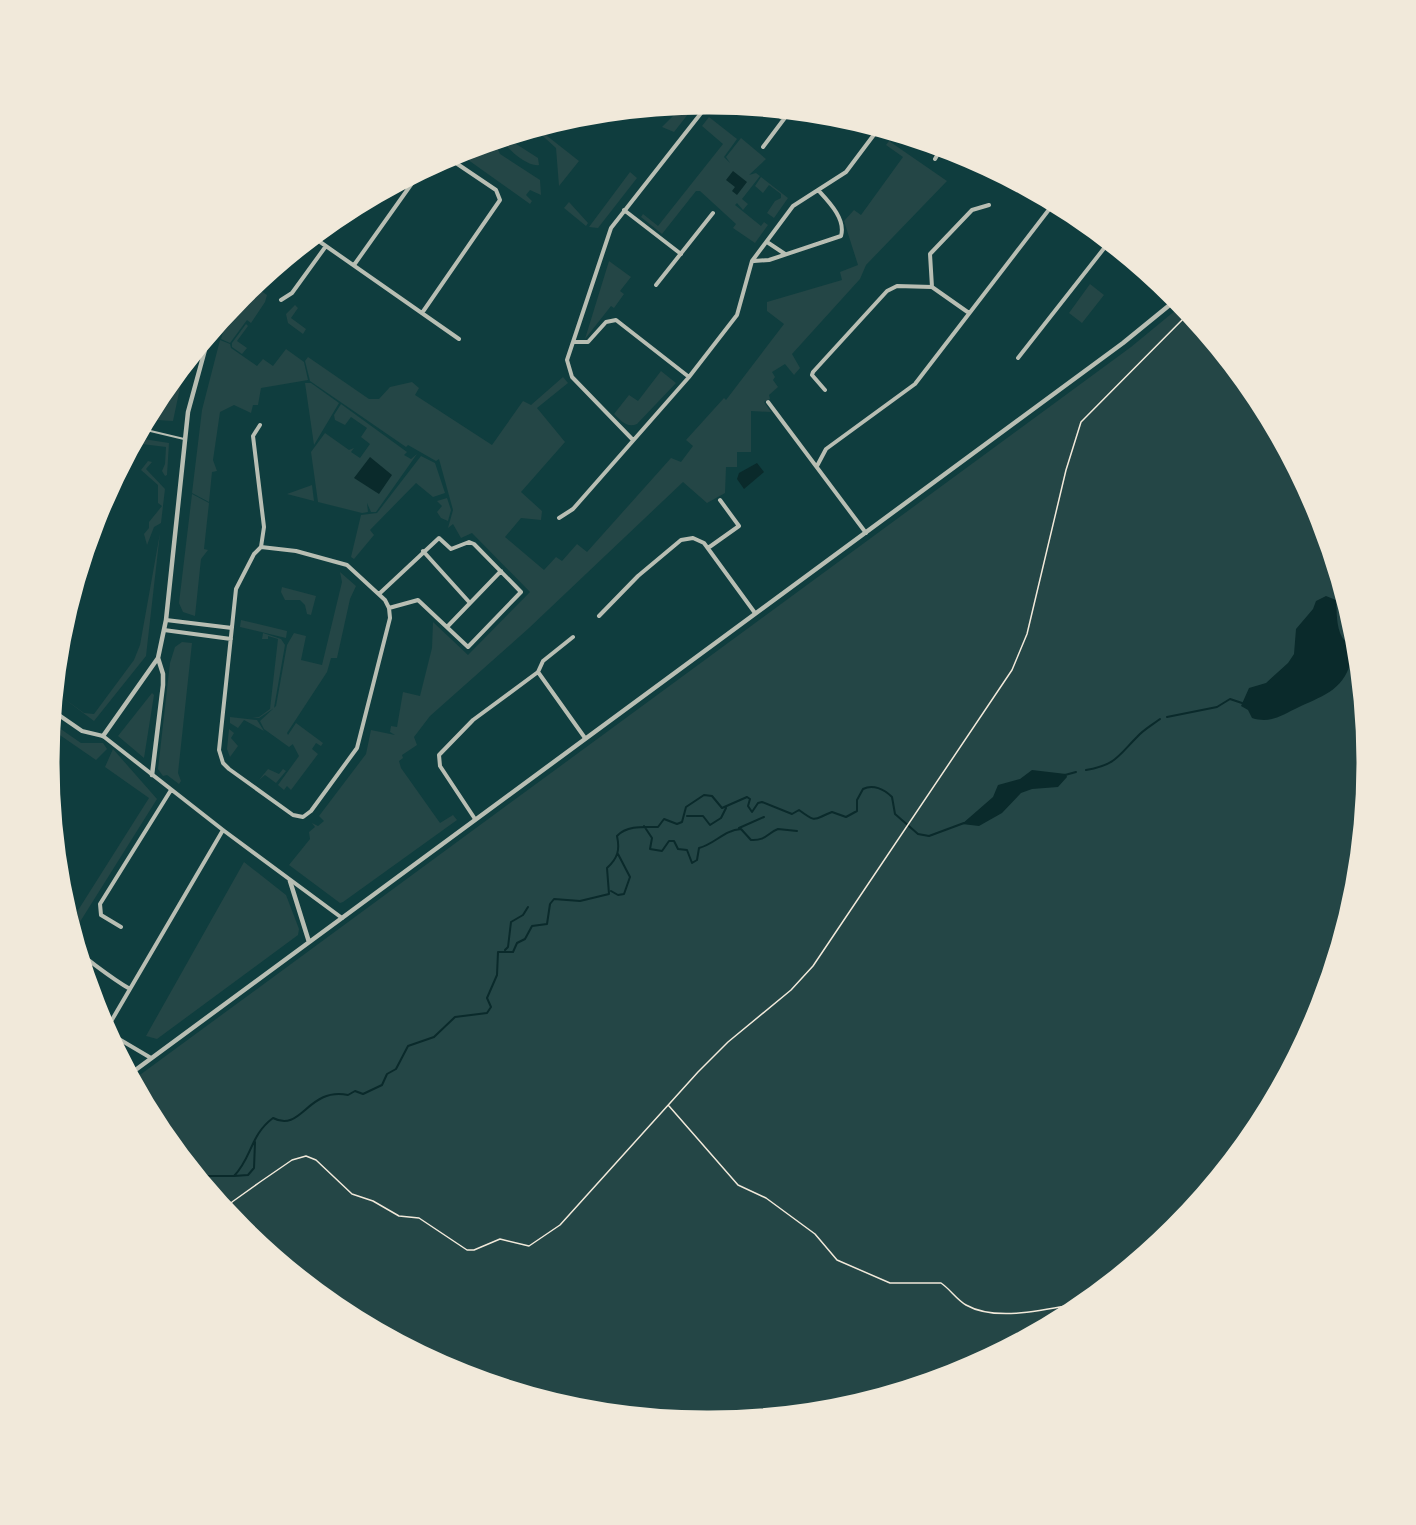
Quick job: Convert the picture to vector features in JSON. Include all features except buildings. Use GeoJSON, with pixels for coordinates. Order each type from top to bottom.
{"type":"FeatureCollection","features":[{"type":"Feature","properties":{"kind":"street"},"geometry":{"type":"LineString","coordinates":[[633,441],[570,374],[567,360],[608,234],[624,210],[701,113]]}},
{"type":"Feature","properties":{"kind":"street"},"geometry":{"type":"LineString","coordinates":[[764,147],[784,119]]}},
{"type":"Feature","properties":{"kind":"street"},"geometry":{"type":"LineString","coordinates":[[559,518],[573,509],[633,441],[689,376],[737,315],[752,261],[796,201],[846,172],[874,135]]}},
{"type":"Feature","properties":{"kind":"street"},"geometry":{"type":"LineString","coordinates":[[935,159],[938,155]]}},
{"type":"Feature","properties":{"kind":"street"},"geometry":{"type":"LineString","coordinates":[[422,313],[500,200],[496,190],[456,163]]}},
{"type":"Feature","properties":{"kind":"street"},"geometry":{"type":"LineString","coordinates":[[354,265],[410,186]]}},
{"type":"Feature","properties":{"kind":"street"},"geometry":{"type":"LineString","coordinates":[[752,261],[786,255],[842,235],[835,208],[818,190]]}},
{"type":"Feature","properties":{"kind":"street"},"geometry":{"type":"LineString","coordinates":[[932,287],[929,258],[932,248],[972,210],[989,205]]}},
{"type":"Feature","properties":{"kind":"street"},"geometry":{"type":"LineString","coordinates":[[624,210],[681,254]]}},
{"type":"Feature","properties":{"kind":"street"},"geometry":{"type":"LineString","coordinates":[[817,466],[826,449],[915,384],[1049,210]]}},
{"type":"Feature","properties":{"kind":"street"},"geometry":{"type":"LineString","coordinates":[[656,285],[713,213]]}},
{"type":"Feature","properties":{"kind":"street"},"geometry":{"type":"LineString","coordinates":[[320,242],[459,339]]}},
{"type":"Feature","properties":{"kind":"street"},"geometry":{"type":"LineString","coordinates":[[767,242],[786,255]]}},
{"type":"Feature","properties":{"kind":"street"},"geometry":{"type":"LineString","coordinates":[[281,300],[292,292],[326,246]]}},
{"type":"Feature","properties":{"kind":"street"},"geometry":{"type":"LineString","coordinates":[[1018,358],[1104,248]]}},
{"type":"Feature","properties":{"kind":"street"},"geometry":{"type":"LineString","coordinates":[[825,390],[813,372],[887,291],[897,286],[932,287],[969,313]]}},
{"type":"Feature","properties":{"kind":"street"},"geometry":{"type":"LineString","coordinates":[[136,1070],[1123,343],[1169,305]]}},
{"type":"Feature","properties":{"kind":"street"},"geometry":{"type":"LineString","coordinates":[[573,342],[588,342],[606,322],[616,320],[689,376]]}},
{"type":"Feature","properties":{"kind":"street"},"geometry":{"type":"LineString","coordinates":[[103,736],[158,658],[166,620],[184,439],[204,354]]}},
{"type":"Feature","properties":{"kind":"street"},"geometry":{"type":"LineString","coordinates":[[768,402],[866,533]]}},
{"type":"Feature","properties":{"kind":"street"},"geometry":{"type":"LineString","coordinates":[[260,425],[253,436],[264,527],[261,547],[254,554],[236,588],[218,745],[221,759],[229,769],[292,815],[303,817],[311,811],[357,748],[390,618],[389,608],[379,594],[344,563],[296,551],[261,547]]}},
{"type":"Feature","properties":{"kind":"street"},"geometry":{"type":"LineString","coordinates":[[708,548],[739,526],[720,500]]}},
{"type":"Feature","properties":{"kind":"street"},"geometry":{"type":"LineString","coordinates":[[379,594],[439,538],[451,549],[469,542],[474,544],[521,594],[468,647],[418,600],[389,608]]}},
{"type":"Feature","properties":{"kind":"street"},"geometry":{"type":"LineString","coordinates":[[599,616],[638,576],[681,540],[699,540],[708,548],[755,613]]}},
{"type":"Feature","properties":{"kind":"street"},"geometry":{"type":"LineString","coordinates":[[423,551],[470,603]]}},
{"type":"Feature","properties":{"kind":"street"},"geometry":{"type":"LineString","coordinates":[[447,627],[501,571]]}},
{"type":"Feature","properties":{"kind":"street"},"geometry":{"type":"LineString","coordinates":[[166,620],[232,628]]}},
{"type":"Feature","properties":{"kind":"street"},"geometry":{"type":"LineString","coordinates":[[164,630],[231,639]]}},
{"type":"Feature","properties":{"kind":"street"},"geometry":{"type":"LineString","coordinates":[[476,819],[440,766],[439,755],[473,720],[538,672],[543,660],[573,637]]}},
{"type":"Feature","properties":{"kind":"street"},"geometry":{"type":"LineString","coordinates":[[152,775],[163,685],[163,674],[158,658]]}},
{"type":"Feature","properties":{"kind":"street"},"geometry":{"type":"LineString","coordinates":[[538,672],[585,738]]}},
{"type":"Feature","properties":{"kind":"street"},"geometry":{"type":"LineString","coordinates":[[60,716],[82,731],[103,736],[223,830],[342,918]]}},
{"type":"Feature","properties":{"kind":"street"},"geometry":{"type":"LineString","coordinates":[[121,927],[101,915],[100,904],[171,790]]}},
{"type":"Feature","properties":{"kind":"street"},"geometry":{"type":"LineString","coordinates":[[112,1021],[223,830]]}},
{"type":"Feature","properties":{"kind":"street"},"geometry":{"type":"LineString","coordinates":[[290,881],[309,942]]}},
{"type":"Feature","properties":{"kind":"street"},"geometry":{"type":"LineString","coordinates":[[90,961],[98,966],[102,973],[130,989]]}},
{"type":"Feature","properties":{"kind":"street"},"geometry":{"type":"LineString","coordinates":[[120,1039],[152,1058]]}},
{"type":"Feature","properties":{"kind":"lane"},"geometry":{"type":"LineString","coordinates":[[150,431],[184,439]]}},
{"type":"Feature","properties":{"kind":"path"},"geometry":{"type":"LineString","coordinates":[[231,1203],[292,1160],[306,1156],[316,1160],[352,1194],[373,1201],[399,1216],[419,1218],[461,1248],[474,1250],[500,1239],[529,1246],[560,1225],[728,1042],[802,980],[1007,679],[1018,657],[1027,634],[1066,470],[1081,422],[1182,320]]}},
{"type":"Feature","properties":{"kind":"path"},"geometry":{"type":"LineString","coordinates":[[669,1106],[738,1185],[766,1198],[815,1234],[837,1260],[861,1269],[880,1281],[899,1284],[941,1283],[966,1305],[989,1311],[1015,1313],[1065,1305]]}},
{"type":"Feature","properties":{"kind":"shaded area"},"geometry":{"type":"Polygon","coordinates":[[[689,113],[674,132],[662,127],[675,114],[689,113]]]}},
{"type":"Feature","properties":{"kind":"shaded area"},"geometry":{"type":"Polygon","coordinates":[[[709,117],[737,139],[724,157],[730,163],[726,157],[741,138],[766,159],[749,175],[756,173],[760,176],[742,199],[748,204],[743,210],[737,203],[735,205],[761,226],[764,222],[768,225],[755,243],[733,228],[736,224],[700,191],[696,191],[662,234],[641,217],[643,214],[658,226],[723,144],[702,126],[709,117]]]}},
{"type":"Feature","properties":{"kind":"shaded area"},"geometry":{"type":"Polygon","coordinates":[[[545,134],[579,161],[559,186],[556,148],[541,135],[545,134]]]}},
{"type":"Feature","properties":{"kind":"shaded area"},"geometry":{"type":"Polygon","coordinates":[[[889,141],[947,181],[866,265],[860,279],[792,354],[800,368],[794,375],[785,364],[772,372],[775,377],[773,380],[778,387],[769,395],[770,399],[764,402],[771,412],[751,411],[751,452],[737,452],[737,467],[726,467],[725,493],[707,503],[683,482],[529,628],[430,716],[414,737],[417,745],[402,755],[403,758],[399,761],[401,768],[440,823],[453,815],[457,820],[340,903],[289,865],[310,839],[309,832],[315,827],[312,823],[318,826],[324,821],[319,816],[366,754],[371,730],[395,735],[390,732],[391,726],[397,727],[403,692],[420,696],[432,648],[433,622],[468,655],[530,592],[472,533],[461,538],[453,524],[448,528],[453,510],[439,459],[436,461],[408,445],[406,447],[310,381],[305,361],[308,357],[369,399],[379,399],[390,387],[412,382],[419,388],[415,395],[492,445],[523,401],[531,405],[563,377],[568,383],[537,408],[565,442],[521,492],[542,511],[541,520],[521,518],[505,537],[544,570],[556,557],[562,561],[577,544],[587,552],[671,458],[681,462],[693,446],[686,440],[724,398],[726,400],[784,324],[767,311],[767,302],[842,280],[840,272],[858,265],[844,221],[854,210],[861,215],[903,157],[886,145],[889,141]]]}},
{"type":"Feature","properties":{"kind":"shaded area"},"geometry":{"type":"Polygon","coordinates":[[[514,143],[538,158],[539,165],[530,164],[507,146],[514,143]]]}},
{"type":"Feature","properties":{"kind":"shaded area"},"geometry":{"type":"Polygon","coordinates":[[[497,148],[500,154],[540,180],[541,195],[530,190],[526,195],[532,201],[530,204],[467,159],[497,148]]]}},
{"type":"Feature","properties":{"kind":"shaded area"},"geometry":{"type":"Polygon","coordinates":[[[733,171],[747,182],[737,195],[732,191],[735,187],[726,180],[733,171]]]}},
{"type":"Feature","properties":{"kind":"shaded area"},"geometry":{"type":"Polygon","coordinates":[[[630,172],[637,178],[598,228],[589,227],[630,172]]]}},
{"type":"Feature","properties":{"kind":"shaded area"},"geometry":{"type":"Polygon","coordinates":[[[761,177],[788,198],[774,218],[767,213],[775,201],[781,198],[781,194],[769,185],[763,193],[755,186],[761,177]]]}},
{"type":"Feature","properties":{"kind":"shaded area"},"geometry":{"type":"Polygon","coordinates":[[[569,202],[588,223],[586,226],[564,208],[569,202]]]}},
{"type":"Feature","properties":{"kind":"shaded area"},"geometry":{"type":"Polygon","coordinates":[[[609,261],[631,277],[620,291],[624,294],[614,308],[611,306],[585,339],[609,261]]]}},
{"type":"Feature","properties":{"kind":"shaded area"},"geometry":{"type":"Polygon","coordinates":[[[1090,284],[1104,295],[1082,323],[1069,313],[1090,284]]]}},
{"type":"Feature","properties":{"kind":"shaded area"},"geometry":{"type":"Polygon","coordinates":[[[262,291],[267,295],[251,323],[247,320],[230,343],[221,339],[223,330],[249,303],[262,291]]]}},
{"type":"Feature","properties":{"kind":"shaded area"},"geometry":{"type":"Polygon","coordinates":[[[295,305],[298,308],[291,318],[306,329],[303,334],[288,323],[286,314],[295,305]]]}},
{"type":"Feature","properties":{"kind":"shaded area"},"geometry":{"type":"Polygon","coordinates":[[[1175,311],[1223,367],[1248,402],[1291,475],[1323,554],[1345,636],[1352,678],[1358,762],[1352,847],[1345,889],[1323,971],[1308,1011],[1291,1050],[1248,1123],[1196,1191],[1167,1222],[1136,1251],[1069,1303],[1033,1325],[957,1363],[917,1378],[835,1400],[750,1411],[708,1412],[666,1411],[581,1400],[499,1378],[459,1363],[383,1325],[347,1303],[280,1251],[249,1222],[193,1158],[168,1123],[139,1075],[1131,347],[1175,311]]]}},
{"type":"Feature","properties":{"kind":"shaded area"},"geometry":{"type":"Polygon","coordinates":[[[246,324],[248,326],[237,341],[247,348],[242,354],[232,347],[232,343],[246,324]]]}},
{"type":"Feature","properties":{"kind":"shaded area"},"geometry":{"type":"Polygon","coordinates":[[[220,340],[230,344],[231,348],[257,366],[263,359],[273,366],[286,349],[304,362],[308,380],[261,388],[258,405],[253,405],[251,413],[234,405],[220,412],[213,460],[217,471],[212,472],[209,502],[192,493],[202,410],[220,340]]]}},
{"type":"Feature","properties":{"kind":"shaded area"},"geometry":{"type":"Polygon","coordinates":[[[661,371],[676,383],[637,424],[627,424],[614,414],[629,395],[638,401],[661,371]]]}},
{"type":"Feature","properties":{"kind":"shaded area"},"geometry":{"type":"Polygon","coordinates":[[[305,383],[311,383],[339,403],[314,445],[305,383]]]}},
{"type":"Feature","properties":{"kind":"shaded area"},"geometry":{"type":"Polygon","coordinates":[[[181,384],[173,421],[157,420],[181,384]]]}},
{"type":"Feature","properties":{"kind":"shaded area"},"geometry":{"type":"Polygon","coordinates":[[[341,404],[407,452],[404,455],[411,459],[417,454],[376,512],[371,512],[367,503],[368,512],[362,513],[318,502],[311,452],[325,433],[349,450],[354,448],[351,452],[360,458],[370,444],[361,437],[367,428],[351,417],[345,425],[335,420],[334,415],[341,404]]]}},
{"type":"Feature","properties":{"kind":"shaded area"},"geometry":{"type":"Polygon","coordinates":[[[145,439],[169,443],[167,475],[165,476],[162,471],[165,464],[166,447],[143,444],[145,439]]]}},
{"type":"Feature","properties":{"kind":"shaded area"},"geometry":{"type":"Polygon","coordinates":[[[421,456],[435,463],[445,493],[433,497],[416,483],[370,530],[374,535],[354,559],[351,557],[361,515],[377,513],[421,456]]]}},
{"type":"Feature","properties":{"kind":"shaded area"},"geometry":{"type":"Polygon","coordinates":[[[370,457],[392,475],[379,494],[354,478],[370,457]]]}},
{"type":"Feature","properties":{"kind":"shaded area"},"geometry":{"type":"Polygon","coordinates":[[[148,461],[152,462],[146,469],[165,489],[161,523],[154,527],[147,545],[144,534],[149,528],[149,522],[162,506],[158,503],[158,485],[141,470],[148,461]]]}},
{"type":"Feature","properties":{"kind":"shaded area"},"geometry":{"type":"Polygon","coordinates":[[[757,463],[764,472],[744,489],[737,479],[739,473],[757,463]]]}},
{"type":"Feature","properties":{"kind":"shaded area"},"geometry":{"type":"Polygon","coordinates":[[[312,485],[314,501],[287,494],[312,485]]]}},
{"type":"Feature","properties":{"kind":"shaded area"},"geometry":{"type":"Polygon","coordinates":[[[192,494],[209,503],[204,549],[208,550],[201,559],[195,616],[183,612],[179,603],[192,494]]]}},
{"type":"Feature","properties":{"kind":"shaded area"},"geometry":{"type":"Polygon","coordinates":[[[447,498],[451,510],[448,521],[441,518],[437,512],[442,506],[437,501],[447,498]]]}},
{"type":"Feature","properties":{"kind":"shaded area"},"geometry":{"type":"Polygon","coordinates":[[[160,533],[146,656],[94,721],[62,697],[84,713],[94,714],[134,660],[140,645],[160,533]]]}},
{"type":"Feature","properties":{"kind":"shaded area"},"geometry":{"type":"Polygon","coordinates":[[[340,572],[356,586],[350,599],[337,658],[331,658],[327,672],[287,733],[293,744],[289,747],[264,729],[260,721],[276,706],[287,645],[294,633],[306,636],[301,660],[322,665],[342,582],[340,572]]]}},
{"type":"Feature","properties":{"kind":"shaded area"},"geometry":{"type":"Polygon","coordinates":[[[282,587],[316,596],[311,615],[307,614],[305,605],[300,600],[285,600],[281,592],[282,587]]]}},
{"type":"Feature","properties":{"kind":"shaded area"},"geometry":{"type":"Polygon","coordinates":[[[1326,596],[1336,600],[1337,619],[1340,633],[1346,642],[1350,664],[1345,676],[1326,694],[1282,716],[1265,720],[1252,718],[1248,710],[1241,706],[1249,688],[1266,683],[1288,663],[1294,654],[1296,629],[1313,609],[1316,601],[1326,596]]]}},
{"type":"Feature","properties":{"kind":"shaded area"},"geometry":{"type":"Polygon","coordinates":[[[241,620],[287,631],[286,638],[240,627],[241,620]]]}},
{"type":"Feature","properties":{"kind":"shaded area"},"geometry":{"type":"Polygon","coordinates":[[[263,633],[281,639],[285,645],[274,708],[259,718],[252,718],[259,717],[270,709],[278,639],[268,636],[268,639],[262,639],[263,633]]]}},
{"type":"Feature","properties":{"kind":"shaded area"},"geometry":{"type":"Polygon","coordinates":[[[182,642],[192,643],[178,773],[181,781],[179,784],[167,775],[163,776],[158,769],[170,663],[175,647],[182,642]]]}},
{"type":"Feature","properties":{"kind":"shaded area"},"geometry":{"type":"Polygon","coordinates":[[[152,693],[154,695],[144,758],[118,736],[152,693]]]}},
{"type":"Feature","properties":{"kind":"shaded area"},"geometry":{"type":"Polygon","coordinates":[[[230,717],[257,720],[264,731],[244,720],[238,728],[230,723],[230,717]]]}},
{"type":"Feature","properties":{"kind":"shaded area"},"geometry":{"type":"Polygon","coordinates":[[[296,723],[323,743],[321,746],[316,743],[312,749],[318,754],[291,790],[287,786],[284,790],[278,785],[299,756],[288,735],[296,723]]]}},
{"type":"Feature","properties":{"kind":"shaded area"},"geometry":{"type":"Polygon","coordinates":[[[60,728],[81,743],[103,743],[107,749],[96,760],[59,735],[60,728]]]}},
{"type":"Feature","properties":{"kind":"shaded area"},"geometry":{"type":"Polygon","coordinates":[[[229,729],[234,733],[231,738],[238,746],[230,757],[227,749],[229,729]]]}},
{"type":"Feature","properties":{"kind":"shaded area"},"geometry":{"type":"Polygon","coordinates":[[[113,749],[157,799],[79,923],[77,913],[149,798],[105,767],[113,749]]]}},
{"type":"Feature","properties":{"kind":"shaded area"},"geometry":{"type":"Polygon","coordinates":[[[268,769],[279,774],[283,769],[286,771],[276,783],[265,775],[259,780],[268,769]]]}},
{"type":"Feature","properties":{"kind":"shaded area"},"geometry":{"type":"Polygon","coordinates":[[[1032,770],[1066,774],[1067,777],[1058,787],[1032,789],[1021,793],[1002,813],[979,826],[962,824],[993,797],[998,785],[1020,779],[1032,770]]]}},
{"type":"Feature","properties":{"kind":"shaded area"},"geometry":{"type":"Polygon","coordinates":[[[244,862],[286,895],[299,929],[298,935],[157,1039],[146,1036],[244,862]]]}},
{"type":"Feature","properties":{"kind":"waterway"},"geometry":{"type":"LineString","coordinates":[[1167,717],[1217,707],[1230,699],[1242,703]]}},
{"type":"Feature","properties":{"kind":"waterway"},"geometry":{"type":"LineString","coordinates":[[1086,770],[1116,759],[1142,732],[1160,719]]}},
{"type":"Feature","properties":{"kind":"waterway"},"geometry":{"type":"LineString","coordinates":[[1065,775],[1076,772]]}},
{"type":"Feature","properties":{"kind":"waterway"},"geometry":{"type":"LineString","coordinates":[[208,1176],[234,1176],[255,1139],[273,1118],[283,1121],[291,1120],[323,1097],[334,1094],[348,1095],[355,1091],[363,1094],[382,1085],[387,1074],[396,1069],[408,1046],[434,1037],[455,1017],[487,1013],[491,1007],[487,998],[497,975],[498,952],[513,952],[517,943],[525,939],[532,926],[547,924],[550,904],[554,899],[580,901],[609,894],[607,868],[617,854],[617,836],[621,832],[636,827],[658,827],[664,819],[677,824],[682,822],[686,807],[704,795],[712,796],[722,808],[747,797],[750,799],[748,806],[752,812],[758,803],[762,802],[792,814],[799,810],[813,819],[832,812],[846,817],[857,811],[857,800],[863,789],[871,787],[882,790],[892,797],[895,814],[918,834],[929,836],[964,823]]}},
{"type":"Feature","properties":{"kind":"waterway"},"geometry":{"type":"LineString","coordinates":[[687,816],[703,816],[710,825],[721,818],[726,808]]}},
{"type":"Feature","properties":{"kind":"waterway"},"geometry":{"type":"LineString","coordinates":[[739,828],[764,817]]}},
{"type":"Feature","properties":{"kind":"waterway"},"geometry":{"type":"LineString","coordinates":[[644,826],[652,838],[650,849],[662,851],[669,841],[674,841],[678,849],[687,850],[692,863],[697,860],[699,848],[735,830],[741,829],[751,840],[763,838],[778,829],[797,831]]}},
{"type":"Feature","properties":{"kind":"waterway"},"geometry":{"type":"LineString","coordinates":[[611,891],[618,895],[624,894],[630,877],[618,854]]}},
{"type":"Feature","properties":{"kind":"waterway"},"geometry":{"type":"LineString","coordinates":[[505,950],[508,947],[511,922],[523,915],[528,907]]}},
{"type":"Feature","properties":{"kind":"waterway"},"geometry":{"type":"LineString","coordinates":[[234,1176],[248,1175],[254,1168],[255,1142]]}}]}
